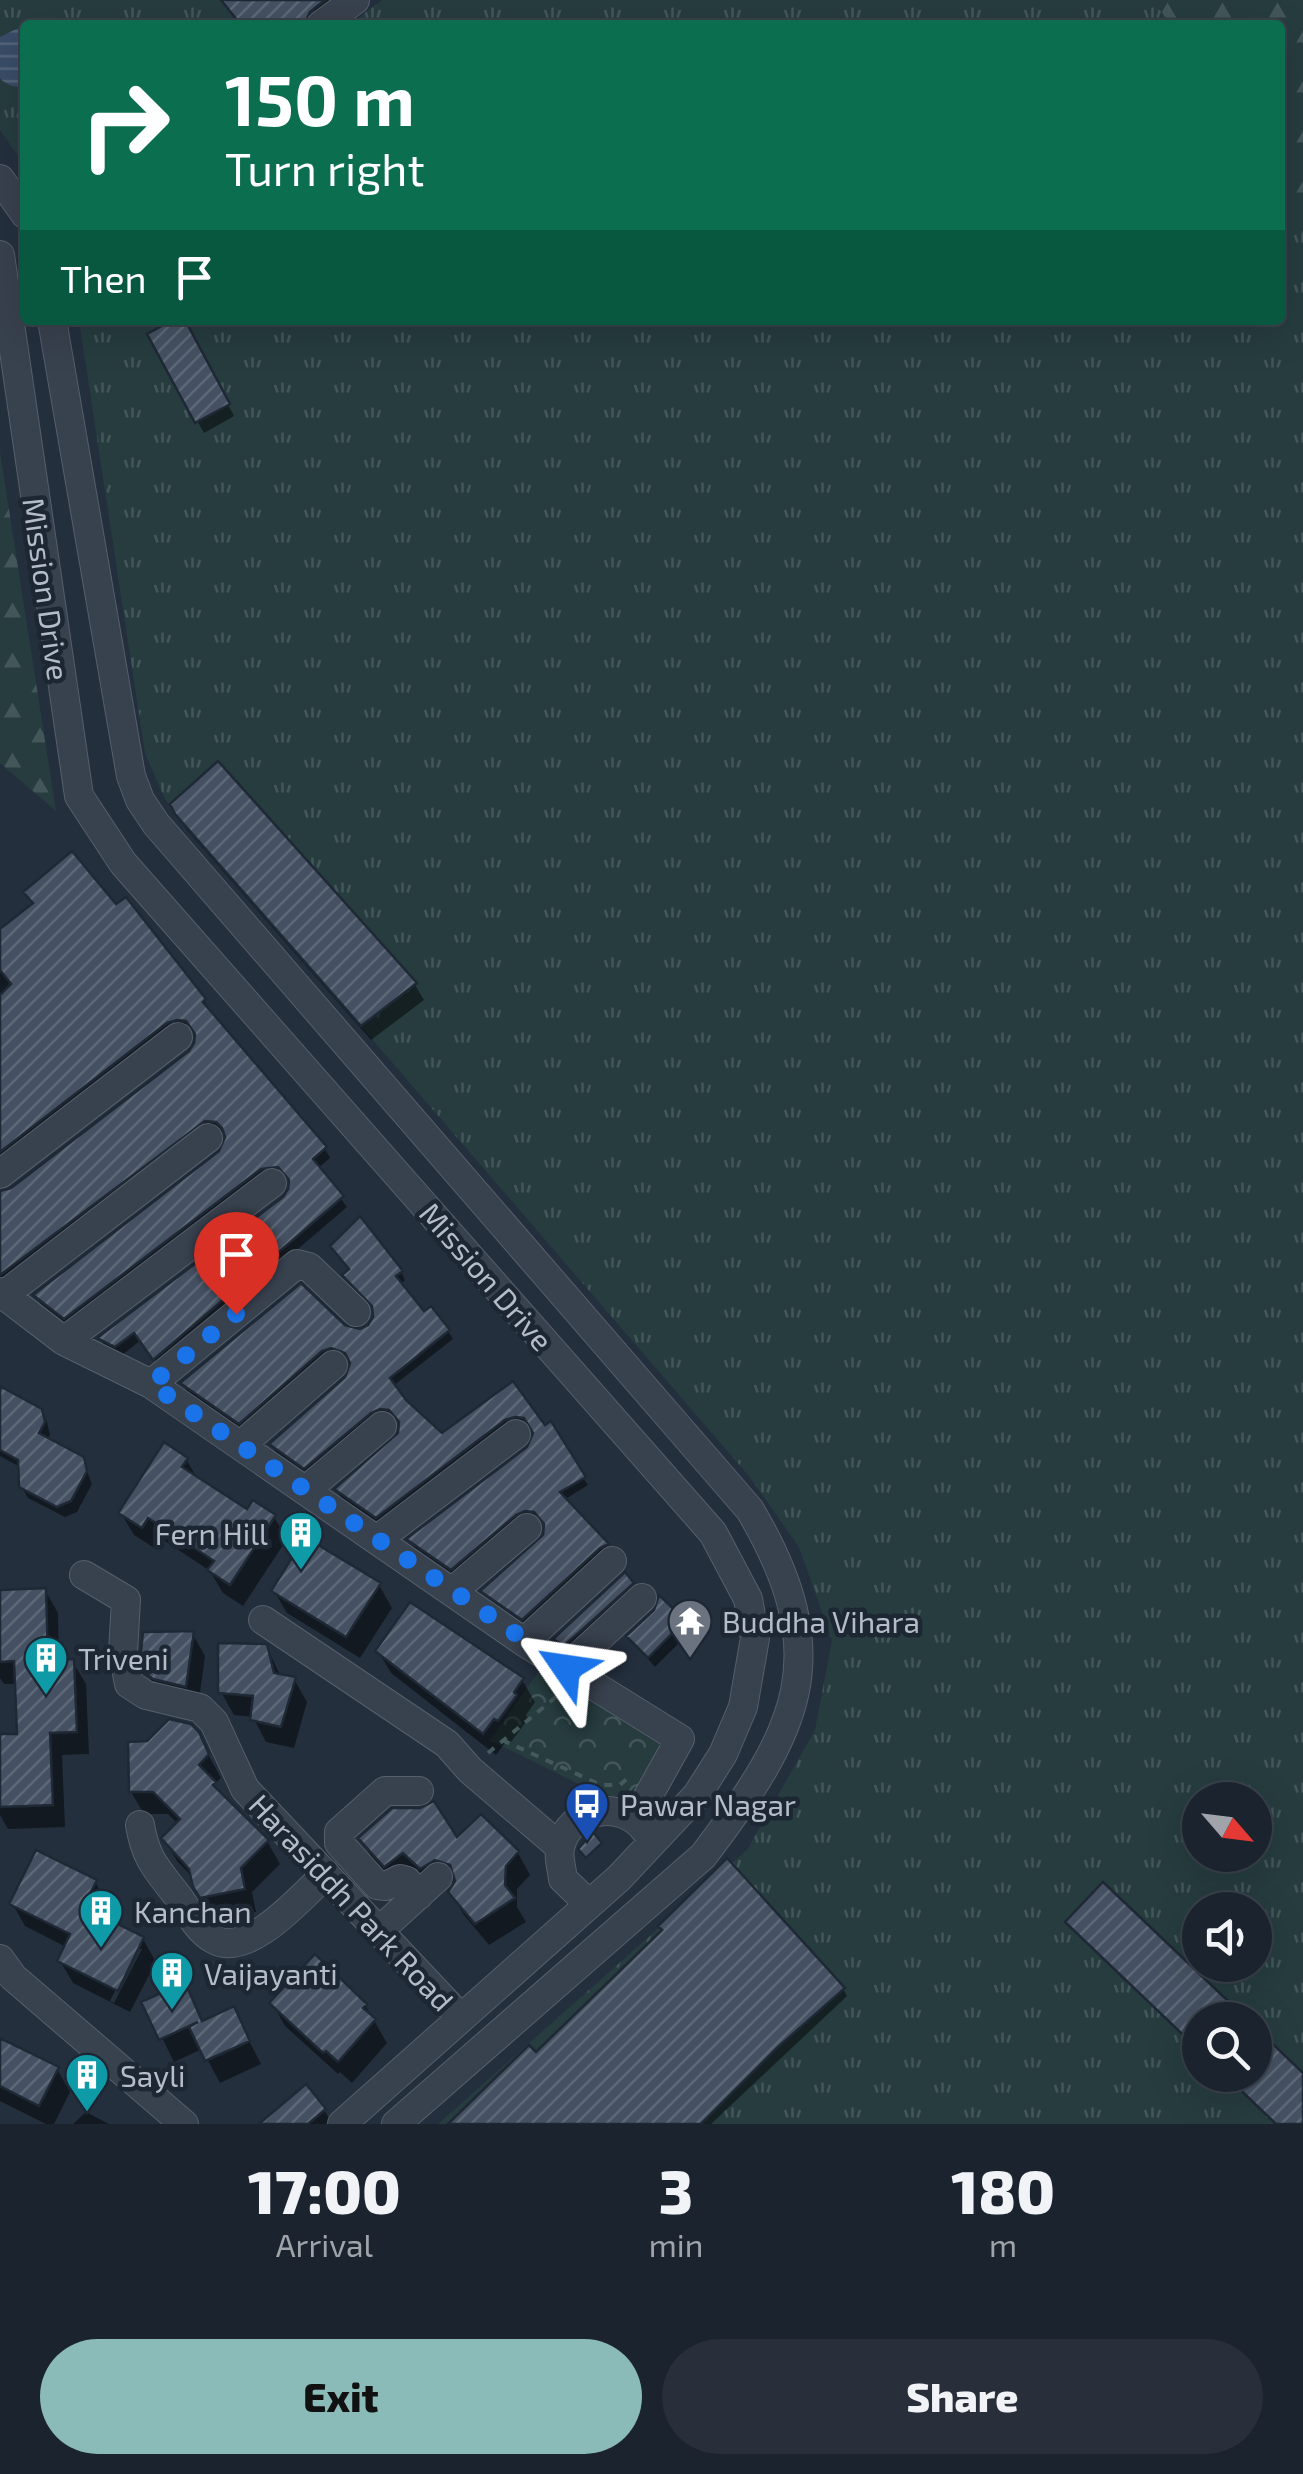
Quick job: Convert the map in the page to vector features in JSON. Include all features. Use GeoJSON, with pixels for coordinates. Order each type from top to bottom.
{"type":"FeatureCollection","features":[{"type":"Feature","properties":{"kind":"street"},"geometry":{"type":"LineString","coordinates":[[328,20],[355,0]]}},
{"type":"Feature","properties":{"kind":"street"},"geometry":{"type":"LineString","coordinates":[[0,178],[20,207]]}},
{"type":"Feature","properties":{"kind":"street","name":"Mission Drive"},"geometry":{"type":"LineString","coordinates":[[1,257],[79,796],[123,863],[713,1533],[748,1599],[755,1638],[743,1707],[723,1754],[706,1781],[645,1852],[342,2124]]}},
{"type":"Feature","properties":{"kind":"street"},"geometry":{"type":"LineString","coordinates":[[9,330],[53,327]]}},
{"type":"Feature","properties":{"kind":"street","name":"Mission Drive"},"geometry":{"type":"LineString","coordinates":[[53,327],[130,776],[140,800],[156,824],[750,1510],[776,1554],[801,1640],[799,1682],[783,1728],[735,1814],[703,1856],[396,2124]]}},
{"type":"Feature","properties":{"kind":"street"},"geometry":{"type":"LineString","coordinates":[[0,1174],[178,1037]]}},
{"type":"Feature","properties":{"kind":"street"},"geometry":{"type":"LineString","coordinates":[[208,1138],[2,1294],[64,1341],[151,1384],[241,1445],[454,1591],[524,1642],[571,1683],[680,1739],[636,1818],[645,1852],[665,1891]]}},
{"type":"Feature","properties":{"kind":"street"},"geometry":{"type":"LineString","coordinates":[[64,1341],[272,1182]]}},
{"type":"Feature","properties":{"kind":"street"},"geometry":{"type":"LineString","coordinates":[[151,1384],[297,1264],[309,1267],[356,1312]]}},
{"type":"Feature","properties":{"kind":"street"},"geometry":{"type":"LineString","coordinates":[[241,1445],[333,1364]]}},
{"type":"Feature","properties":{"kind":"street"},"geometry":{"type":"LineString","coordinates":[[306,1490],[382,1426]]}},
{"type":"Feature","properties":{"kind":"street"},"geometry":{"type":"LineString","coordinates":[[378,1539],[516,1434]]}},
{"type":"Feature","properties":{"kind":"street"},"geometry":{"type":"LineString","coordinates":[[454,1591],[527,1528]]}},
{"type":"Feature","properties":{"kind":"street"},"geometry":{"type":"LineString","coordinates":[[524,1642],[612,1561]]}},
{"type":"Feature","properties":{"kind":"street","name":"Harasiddh Park Road"},"geometry":{"type":"LineString","coordinates":[[84,1575],[126,1600],[124,1652],[130,1684],[146,1695],[200,1708],[214,1722],[245,1789],[461,2018]]}},
{"type":"Feature","properties":{"kind":"street"},"geometry":{"type":"LineString","coordinates":[[571,1683],[642,1598]]}},
{"type":"Feature","properties":{"kind":"street"},"geometry":{"type":"LineString","coordinates":[[263,1620],[447,1744],[470,1770],[560,1848]]}},
{"type":"Feature","properties":{"kind":"street"},"geometry":{"type":"LineString","coordinates":[[380,1930],[428,1886],[400,1879],[386,1886],[377,1885],[339,1843],[339,1832],[385,1791],[419,1790]]}},
{"type":"Feature","properties":{"kind":"street"},"geometry":{"type":"LineString","coordinates":[[589,1904],[563,1879],[560,1848],[576,1820],[591,1814],[606,1809],[636,1818]]}},
{"type":"Feature","properties":{"kind":"street"},"geometry":{"type":"LineString","coordinates":[[140,1825],[144,1850],[157,1874],[214,1941],[233,1944],[264,1931],[326,1874]]}},
{"type":"Feature","properties":{"kind":"street"},"geometry":{"type":"LineString","coordinates":[[0,1959],[13,1977],[184,2124]]}},
{"type":"Feature","properties":{"kind":"path"},"geometry":{"type":"LineString","coordinates":[[470,1770],[571,1683]]}},
{"type":"Feature","properties":{"kind":"path"},"geometry":{"type":"LineString","coordinates":[[502,1740],[600,1785],[620,1785],[641,1763]]}},
{"type":"Feature","properties":{"kind":"green space"},"geometry":{"type":"Polygon","coordinates":[[[0,0],[336,0],[309,20],[20,20],[20,159],[0,130],[0,0]]]}},
{"type":"Feature","properties":{"kind":"green space"},"geometry":{"type":"Polygon","coordinates":[[[382,0],[1154,0],[1167,20],[356,20],[382,0]]]}},
{"type":"Feature","properties":{"kind":"green space"},"geometry":{"type":"Polygon","coordinates":[[[1154,0],[1303,0],[1303,234],[1285,206],[1285,20],[1167,20],[1154,0]]]}},
{"type":"Feature","properties":{"kind":"green space"},"geometry":{"type":"Polygon","coordinates":[[[1285,206],[1303,234],[1303,2124],[438,2124],[747,1850],[815,1730],[832,1640],[799,1547],[749,1476],[165,799],[145,753],[80,325],[1285,325],[1285,206]]]}},
{"type":"Feature","properties":{"kind":"green space"},"geometry":{"type":"Polygon","coordinates":[[[0,452],[56,811],[0,763],[0,452]]]}},
{"type":"Feature","properties":{"kind":"green space"},"geometry":{"type":"Polygon","coordinates":[[[539,1671],[622,1708],[663,1742],[632,1796],[593,1791],[490,1740],[539,1671]]]}},
{"type":"Feature","properties":{"kind":"water"},"geometry":{"type":"Polygon","coordinates":[[[20,29],[20,87],[0,78],[0,37],[20,29]]]}},
{"type":"Feature","properties":{"kind":"building"},"geometry":{"type":"Polygon","coordinates":[[[221,0],[325,0],[306,20],[237,20],[221,0]]]}},
{"type":"Feature","properties":{"kind":"building"},"geometry":{"type":"Polygon","coordinates":[[[164,325],[188,325],[230,404],[195,423],[147,334],[164,325]]]}},
{"type":"Feature","properties":{"kind":"building"},"geometry":{"type":"Polygon","coordinates":[[[218,761],[417,983],[361,1026],[175,814],[170,804],[218,761]]]}},
{"type":"Feature","properties":{"kind":"building"},"geometry":{"type":"Polygon","coordinates":[[[72,851],[116,904],[126,897],[206,999],[203,1002],[327,1147],[313,1159],[344,1196],[153,1360],[134,1333],[115,1347],[97,1338],[283,1197],[289,1180],[278,1167],[261,1169],[64,1319],[33,1295],[219,1151],[225,1137],[222,1128],[216,1122],[205,1121],[0,1275],[0,1191],[11,1188],[189,1051],[194,1043],[195,1034],[186,1021],[167,1023],[0,1152],[0,995],[11,984],[0,970],[0,929],[33,903],[23,892],[72,851]]]}},
{"type":"Feature","properties":{"kind":"building"},"geometry":{"type":"Polygon","coordinates":[[[360,1216],[403,1271],[396,1276],[424,1311],[431,1306],[450,1330],[390,1378],[406,1400],[442,1433],[513,1381],[545,1425],[551,1421],[586,1477],[560,1492],[609,1544],[522,1620],[480,1591],[543,1535],[544,1524],[534,1512],[516,1515],[451,1570],[406,1539],[527,1447],[533,1433],[524,1418],[505,1420],[376,1518],[334,1489],[398,1433],[399,1422],[389,1410],[371,1413],[304,1469],[269,1444],[345,1377],[350,1363],[345,1353],[331,1348],[322,1351],[239,1424],[180,1383],[301,1283],[345,1325],[360,1329],[368,1325],[373,1317],[372,1306],[342,1275],[349,1269],[330,1246],[360,1216]]]}},
{"type":"Feature","properties":{"kind":"building"},"geometry":{"type":"Polygon","coordinates":[[[0,1386],[42,1409],[45,1422],[39,1433],[84,1457],[87,1471],[71,1501],[57,1507],[19,1487],[18,1460],[0,1450],[0,1386]]]}},
{"type":"Feature","properties":{"kind":"building"},"geometry":{"type":"Polygon","coordinates":[[[164,1442],[188,1458],[182,1467],[247,1509],[253,1500],[276,1515],[230,1585],[207,1570],[214,1561],[148,1518],[142,1528],[118,1513],[164,1442]]]}},
{"type":"Feature","properties":{"kind":"building"},"geometry":{"type":"Polygon","coordinates":[[[305,1537],[381,1583],[346,1637],[271,1591],[305,1537]]]}},
{"type":"Feature","properties":{"kind":"building"},"geometry":{"type":"Polygon","coordinates":[[[625,1572],[634,1583],[564,1646],[553,1639],[625,1572]]]}},
{"type":"Feature","properties":{"kind":"building"},"geometry":{"type":"Polygon","coordinates":[[[46,1588],[48,1660],[74,1659],[77,1732],[50,1733],[53,1805],[0,1807],[0,1734],[17,1734],[14,1661],[0,1662],[0,1590],[46,1588]]]}},
{"type":"Feature","properties":{"kind":"building"},"geometry":{"type":"Polygon","coordinates":[[[659,1595],[685,1620],[648,1658],[626,1636],[654,1610],[659,1595]]]}},
{"type":"Feature","properties":{"kind":"building"},"geometry":{"type":"Polygon","coordinates":[[[410,1602],[524,1678],[498,1721],[494,1719],[483,1734],[375,1651],[410,1602]]]}},
{"type":"Feature","properties":{"kind":"building"},"geometry":{"type":"Polygon","coordinates":[[[194,1631],[186,1687],[153,1679],[145,1673],[143,1632],[194,1631]]]}},
{"type":"Feature","properties":{"kind":"building"},"geometry":{"type":"Polygon","coordinates":[[[218,1643],[267,1644],[274,1673],[296,1677],[281,1727],[250,1720],[253,1696],[218,1693],[218,1643]]]}},
{"type":"Feature","properties":{"kind":"building"},"geometry":{"type":"Polygon","coordinates":[[[169,1719],[191,1724],[199,1732],[209,1754],[199,1765],[216,1782],[213,1785],[269,1840],[241,1868],[245,1889],[200,1898],[189,1869],[161,1838],[180,1819],[153,1792],[129,1792],[128,1742],[147,1741],[169,1719]]]}},
{"type":"Feature","properties":{"kind":"building"},"geometry":{"type":"Polygon","coordinates":[[[434,1801],[457,1837],[481,1814],[519,1851],[506,1866],[505,1885],[515,1898],[475,1924],[448,1892],[455,1881],[450,1865],[435,1860],[420,1869],[403,1853],[384,1867],[358,1838],[392,1808],[420,1808],[434,1801]]]}},
{"type":"Feature","properties":{"kind":"building"},"geometry":{"type":"Polygon","coordinates":[[[593,1832],[602,1843],[586,1858],[578,1849],[593,1832]]]}},
{"type":"Feature","properties":{"kind":"building"},"geometry":{"type":"Polygon","coordinates":[[[36,1850],[97,1880],[83,1907],[144,1937],[118,1991],[57,1961],[70,1934],[9,1904],[36,1850]]]}},
{"type":"Feature","properties":{"kind":"building"},"geometry":{"type":"Polygon","coordinates":[[[727,1858],[845,1988],[778,2047],[701,2124],[448,2124],[529,2045],[536,2052],[662,1930],[658,1926],[727,1858]]]}},
{"type":"Feature","properties":{"kind":"building"},"geometry":{"type":"Polygon","coordinates":[[[1103,1882],[1182,1957],[1182,1982],[1208,1982],[1229,2002],[1182,2002],[1182,2034],[1065,1922],[1103,1882]]]}},
{"type":"Feature","properties":{"kind":"building"},"geometry":{"type":"Polygon","coordinates":[[[315,1954],[367,2004],[363,2008],[376,2019],[338,2062],[269,2003],[315,1954]]]}},
{"type":"Feature","properties":{"kind":"building"},"geometry":{"type":"Polygon","coordinates":[[[185,1982],[202,2021],[234,2006],[250,2041],[205,2061],[189,2027],[198,2022],[159,2040],[141,2002],[185,1982]]]}},
{"type":"Feature","properties":{"kind":"building"},"geometry":{"type":"Polygon","coordinates":[[[0,2038],[59,2067],[39,2106],[0,2086],[0,2038]]]}},
{"type":"Feature","properties":{"kind":"building"},"geometry":{"type":"Polygon","coordinates":[[[1272,2043],[1303,2073],[1303,2124],[1276,2124],[1243,2092],[1272,2092],[1272,2043]]]}},
{"type":"Feature","properties":{"kind":"building"},"geometry":{"type":"Polygon","coordinates":[[[306,2084],[326,2109],[308,2124],[259,2124],[306,2084]]]}},
{"type":"Feature","properties":{"kind":"place","name":"Fern Hill"},"geometry":{"type":"Point","coordinates":[301,1571]}},
{"type":"Feature","properties":{"kind":"place","name":"Buddha Vihara"},"geometry":{"type":"Point","coordinates":[690,1659]}},
{"type":"Feature","properties":{"kind":"place","name":"Triveni"},"geometry":{"type":"Point","coordinates":[46,1696]}},
{"type":"Feature","properties":{"kind":"place","name":"Pawar Nagar"},"geometry":{"type":"Point","coordinates":[587,1842]}},
{"type":"Feature","properties":{"kind":"place","name":"Kanchan"},"geometry":{"type":"Point","coordinates":[101,1949]}},
{"type":"Feature","properties":{"kind":"place","name":"Vaijayanti"},"geometry":{"type":"Point","coordinates":[172,2011]}},
{"type":"Feature","properties":{"kind":"place","name":"Sayli"},"geometry":{"type":"Point","coordinates":[87,2113]}},
{"type":"Feature","properties":{"kind":"route"},"geometry":{"type":"LineString","coordinates":[[236,1314],[151,1384],[566,1668]]}}]}
